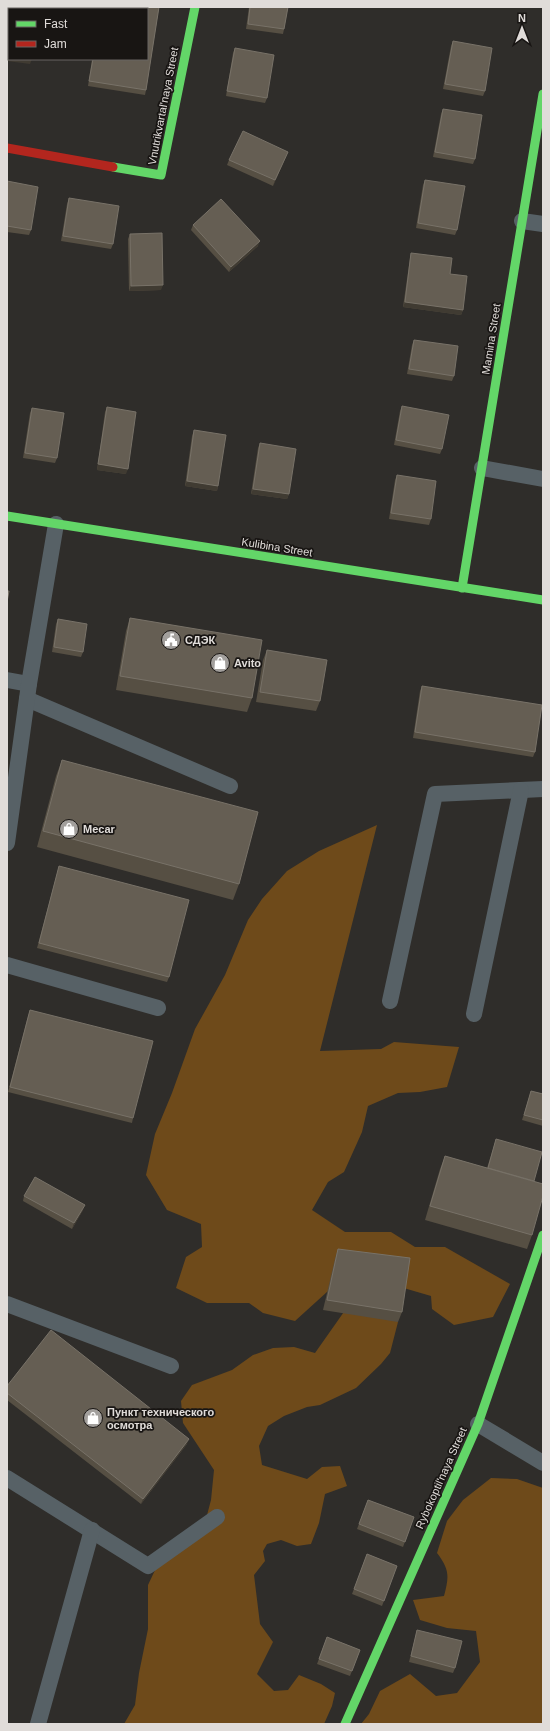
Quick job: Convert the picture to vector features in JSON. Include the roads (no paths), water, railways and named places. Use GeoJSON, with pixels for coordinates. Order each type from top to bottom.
{"type":"FeatureCollection","features":[{"type":"Feature","properties":{"kind":"street","name":"Vnutrikvartal'naya Street"},"geometry":{"type":"LineString","coordinates":[[7,148],[161,175],[195,7]]}},
{"type":"Feature","properties":{"kind":"street","name":"Mamina Street"},"geometry":{"type":"LineString","coordinates":[[462,588],[541,114],[543,94]]}},
{"type":"Feature","properties":{"kind":"street","name":"Kulibina Street"},"geometry":{"type":"LineString","coordinates":[[7,516],[543,600]]}},
{"type":"Feature","properties":{"kind":"street","name":"Rybokoptil'naya Street"},"geometry":{"type":"LineString","coordinates":[[345,1724],[478,1424],[543,1235]]}},
{"type":"Feature","properties":{"kind":"lane"},"geometry":{"type":"LineString","coordinates":[[522,221],[543,224]]}},
{"type":"Feature","properties":{"kind":"lane"},"geometry":{"type":"LineString","coordinates":[[482,468],[543,479]]}},
{"type":"Feature","properties":{"kind":"lane"},"geometry":{"type":"LineString","coordinates":[[7,843],[28,692],[56,524]]}},
{"type":"Feature","properties":{"kind":"lane"},"geometry":{"type":"LineString","coordinates":[[7,680],[28,692],[230,786]]}},
{"type":"Feature","properties":{"kind":"lane"},"geometry":{"type":"LineString","coordinates":[[390,1001],[435,794],[543,789]]}},
{"type":"Feature","properties":{"kind":"lane"},"geometry":{"type":"LineString","coordinates":[[474,1014],[521,790]]}},
{"type":"Feature","properties":{"kind":"lane"},"geometry":{"type":"LineString","coordinates":[[7,965],[158,1008]]}},
{"type":"Feature","properties":{"kind":"lane"},"geometry":{"type":"LineString","coordinates":[[7,1304],[171,1366]]}},
{"type":"Feature","properties":{"kind":"lane"},"geometry":{"type":"LineString","coordinates":[[478,1424],[543,1463]]}},
{"type":"Feature","properties":{"kind":"lane"},"geometry":{"type":"LineString","coordinates":[[7,1478],[148,1566],[217,1517]]}},
{"type":"Feature","properties":{"kind":"lane"},"geometry":{"type":"LineString","coordinates":[[38,1724],[92,1530]]}},
{"type":"Feature","properties":{"kind":"place","name":"СДЭК"},"geometry":{"type":"Point","coordinates":[171,640]}},
{"type":"Feature","properties":{"kind":"place","name":"Avito"},"geometry":{"type":"Point","coordinates":[220,663]}},
{"type":"Feature","properties":{"kind":"place","name":"Mecar"},"geometry":{"type":"Point","coordinates":[69,829]}},
{"type":"Feature","properties":{"kind":"place","name":"Пункт технического осмотра"},"geometry":{"type":"Point","coordinates":[93,1418]}}]}
